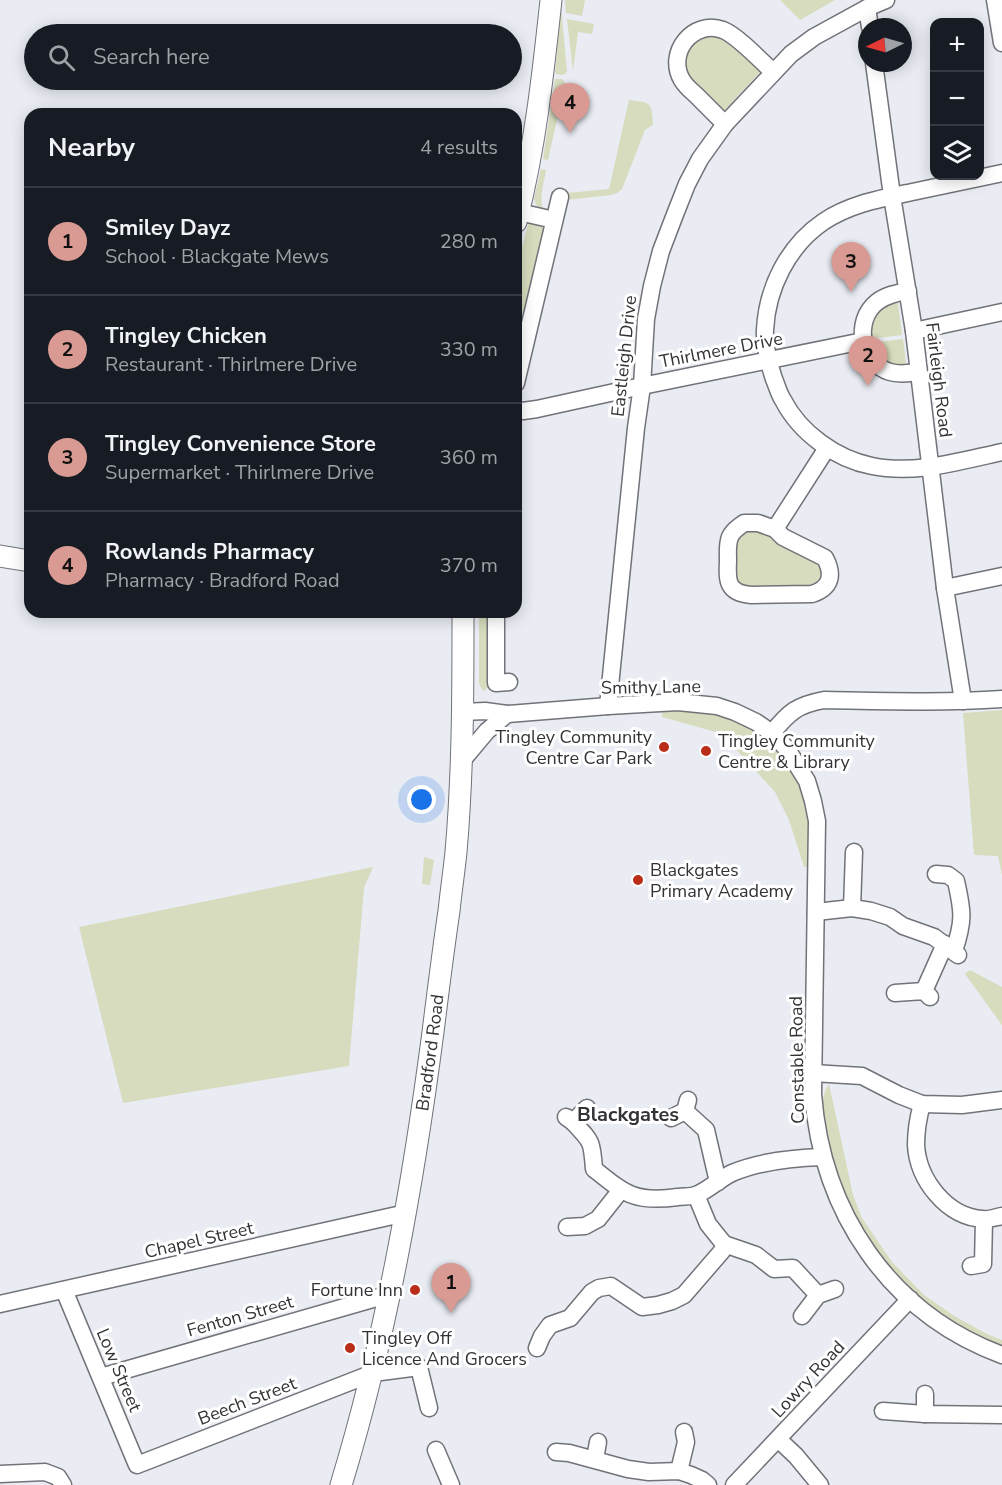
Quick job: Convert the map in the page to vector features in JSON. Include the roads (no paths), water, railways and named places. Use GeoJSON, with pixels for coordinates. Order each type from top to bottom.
{"type":"FeatureCollection","features":[{"type":"Feature","properties":{"kind":"main road"},"geometry":{"type":"LineString","coordinates":[[522,195],[542,87],[551,0]]}},
{"type":"Feature","properties":{"kind":"main road"},"geometry":{"type":"LineString","coordinates":[[0,556],[24,560]]}},
{"type":"Feature","properties":{"kind":"main road","name":"Bradford Road"},"geometry":{"type":"LineString","coordinates":[[341,1485],[359,1426],[390,1294],[406,1213],[427,1080],[456,853],[463,712],[460,618]]}},
{"type":"Feature","properties":{"kind":"street","name":"Eastleigh Drive"},"geometry":{"type":"LineString","coordinates":[[608,706],[642,386],[646,319],[661,251],[687,184],[700,159],[725,124],[791,54],[814,37],[886,0]]}},
{"type":"Feature","properties":{"kind":"street"},"geometry":{"type":"LineString","coordinates":[[995,0],[1002,43]]}},
{"type":"Feature","properties":{"kind":"street"},"geometry":{"type":"LineString","coordinates":[[867,8],[869,18]]}},
{"type":"Feature","properties":{"kind":"street"},"geometry":{"type":"LineString","coordinates":[[725,124],[683,81],[678,71],[679,50],[685,40],[693,33],[703,29],[724,30],[773,72]]}},
{"type":"Feature","properties":{"kind":"street","name":"Fairleigh Road"},"geometry":{"type":"LineString","coordinates":[[875,72],[914,331],[945,588],[963,701]]}},
{"type":"Feature","properties":{"kind":"street"},"geometry":{"type":"LineString","coordinates":[[1002,173],[865,202],[841,211],[821,223],[804,238],[777,277],[769,302],[765,332],[768,360],[782,399],[793,417],[827,448],[872,466],[896,469],[930,467],[1002,452]]}},
{"type":"Feature","properties":{"kind":"street"},"geometry":{"type":"LineString","coordinates":[[522,357],[560,197]]}},
{"type":"Feature","properties":{"kind":"street"},"geometry":{"type":"LineString","coordinates":[[522,217],[554,220]]}},
{"type":"Feature","properties":{"kind":"street"},"geometry":{"type":"LineString","coordinates":[[908,291],[885,297],[868,311],[862,330],[863,341],[867,352],[880,367],[889,372],[902,374],[918,372]]}},
{"type":"Feature","properties":{"kind":"street"},"geometry":{"type":"LineString","coordinates":[[914,331],[1002,312]]}},
{"type":"Feature","properties":{"kind":"street","name":"Thirlmere Drive"},"geometry":{"type":"LineString","coordinates":[[522,411],[863,341]]}},
{"type":"Feature","properties":{"kind":"street"},"geometry":{"type":"LineString","coordinates":[[775,529],[827,448]]}},
{"type":"Feature","properties":{"kind":"street"},"geometry":{"type":"LineString","coordinates":[[744,523],[758,523],[775,529],[783,537],[825,558],[830,574],[825,588],[812,594],[751,595],[735,591],[728,577],[730,537],[735,529],[744,523]]}},
{"type":"Feature","properties":{"kind":"street"},"geometry":{"type":"LineString","coordinates":[[945,588],[1002,576]]}},
{"type":"Feature","properties":{"kind":"street"},"geometry":{"type":"LineString","coordinates":[[496,618],[496,683],[509,682]]}},
{"type":"Feature","properties":{"kind":"street"},"geometry":{"type":"LineString","coordinates":[[772,733],[796,708],[809,702],[1002,699]]}},
{"type":"Feature","properties":{"kind":"street","name":"Smithy Lane"},"geometry":{"type":"LineString","coordinates":[[463,712],[485,711],[507,714],[678,702],[717,706],[756,722],[772,733]]}},
{"type":"Feature","properties":{"kind":"street"},"geometry":{"type":"LineString","coordinates":[[460,762],[487,730],[507,714]]}},
{"type":"Feature","properties":{"kind":"street","name":"Constable Road"},"geometry":{"type":"LineString","coordinates":[[772,733],[787,749],[807,781],[813,801],[817,831],[813,1072],[815,1120],[830,1180],[851,1227],[875,1263],[910,1299],[937,1322],[975,1344],[1002,1355]]}},
{"type":"Feature","properties":{"kind":"street"},"geometry":{"type":"LineString","coordinates":[[852,908],[854,852]]}},
{"type":"Feature","properties":{"kind":"street"},"geometry":{"type":"LineString","coordinates":[[895,993],[928,994],[961,929],[962,914],[956,881],[948,875],[936,874]]}},
{"type":"Feature","properties":{"kind":"street"},"geometry":{"type":"LineString","coordinates":[[816,912],[852,908],[871,911],[934,937],[952,950]]}},
{"type":"Feature","properties":{"kind":"street"},"geometry":{"type":"LineString","coordinates":[[813,1072],[862,1076],[922,1104],[962,1105],[1002,1100]]}},
{"type":"Feature","properties":{"kind":"street"},"geometry":{"type":"LineString","coordinates":[[922,1104],[917,1122],[916,1146],[920,1167],[931,1188],[946,1204],[964,1215],[984,1220],[1002,1216]]}},
{"type":"Feature","properties":{"kind":"street"},"geometry":{"type":"LineString","coordinates":[[587,1108],[569,1119],[589,1138],[594,1169],[621,1190],[635,1197],[667,1199],[696,1195],[731,1174],[754,1166],[787,1158],[823,1157]]}},
{"type":"Feature","properties":{"kind":"street"},"geometry":{"type":"LineString","coordinates":[[681,1110],[706,1130],[718,1182]]}},
{"type":"Feature","properties":{"kind":"street"},"geometry":{"type":"LineString","coordinates":[[567,1227],[585,1227],[598,1219],[621,1190]]}},
{"type":"Feature","properties":{"kind":"street"},"geometry":{"type":"LineString","coordinates":[[696,1195],[708,1224],[724,1244],[756,1255],[774,1269],[793,1268],[818,1295]]}},
{"type":"Feature","properties":{"kind":"street","name":"Chapel Street"},"geometry":{"type":"LineString","coordinates":[[0,1304],[406,1213]]}},
{"type":"Feature","properties":{"kind":"street"},"geometry":{"type":"LineString","coordinates":[[971,1266],[983,1264],[984,1220]]}},
{"type":"Feature","properties":{"kind":"street"},"geometry":{"type":"LineString","coordinates":[[537,1347],[550,1325],[570,1317],[592,1292],[599,1288],[610,1286],[642,1306],[689,1301],[722,1251],[724,1244]]}},
{"type":"Feature","properties":{"kind":"street"},"geometry":{"type":"LineString","coordinates":[[802,1316],[818,1295],[835,1289]]}},
{"type":"Feature","properties":{"kind":"street","name":"Low Street"},"geometry":{"type":"LineString","coordinates":[[64,1290],[136,1465]]}},
{"type":"Feature","properties":{"kind":"street","name":"Fenton Street"},"geometry":{"type":"LineString","coordinates":[[101,1377],[390,1294]]}},
{"type":"Feature","properties":{"kind":"street","name":"Lowry Road"},"geometry":{"type":"LineString","coordinates":[[734,1485],[910,1299]]}},
{"type":"Feature","properties":{"kind":"street","name":"Beech Street"},"geometry":{"type":"LineString","coordinates":[[136,1465],[372,1373],[419,1367],[429,1408]]}},
{"type":"Feature","properties":{"kind":"street"},"geometry":{"type":"LineString","coordinates":[[925,1394],[925,1414]]}},
{"type":"Feature","properties":{"kind":"street"},"geometry":{"type":"LineString","coordinates":[[883,1410],[925,1414],[1002,1415]]}},
{"type":"Feature","properties":{"kind":"street"},"geometry":{"type":"LineString","coordinates":[[679,1471],[686,1442],[684,1432]]}},
{"type":"Feature","properties":{"kind":"street"},"geometry":{"type":"LineString","coordinates":[[778,1439],[796,1456],[820,1485]]}},
{"type":"Feature","properties":{"kind":"street"},"geometry":{"type":"LineString","coordinates":[[595,1459],[598,1442]]}},
{"type":"Feature","properties":{"kind":"street"},"geometry":{"type":"LineString","coordinates":[[436,1450],[451,1485]]}},
{"type":"Feature","properties":{"kind":"street"},"geometry":{"type":"LineString","coordinates":[[556,1452],[595,1459],[626,1477],[649,1472],[679,1471],[690,1474],[708,1485]]}},
{"type":"Feature","properties":{"kind":"street"},"geometry":{"type":"LineString","coordinates":[[0,1474],[45,1472],[61,1475]]}},
{"type":"Feature","properties":{"kind":"place","name":"Rowlands Pharmacy"},"geometry":{"type":"Point","coordinates":[570,133]}},
{"type":"Feature","properties":{"kind":"place","name":"Tingley Convenience Store"},"geometry":{"type":"Point","coordinates":[851,292]}},
{"type":"Feature","properties":{"kind":"place","name":"Tingley Chicken"},"geometry":{"type":"Point","coordinates":[868,386]}},
{"type":"Feature","properties":{"kind":"place","name":"Tingley Community Centre Car Park"},"geometry":{"type":"Point","coordinates":[664,747]}},
{"type":"Feature","properties":{"kind":"place","name":"Tingley Community Centre & Library"},"geometry":{"type":"Point","coordinates":[706,751]}},
{"type":"Feature","properties":{"kind":"place","name":"Blackgates Primary Academy"},"geometry":{"type":"Point","coordinates":[638,880]}},
{"type":"Feature","properties":{"kind":"place","name":"Fortune Inn"},"geometry":{"type":"Point","coordinates":[415,1290]}},
{"type":"Feature","properties":{"kind":"place","name":"Smiley Dayz"},"geometry":{"type":"Point","coordinates":[451,1313]}},
{"type":"Feature","properties":{"kind":"place","name":"Tingley Off Licence And Grocers"},"geometry":{"type":"Point","coordinates":[350,1348]}},
{"type":"Feature","properties":{"kind":"district","name":"Blackgates"},"geometry":{"type":"Point","coordinates":[628,1114]}}]}
